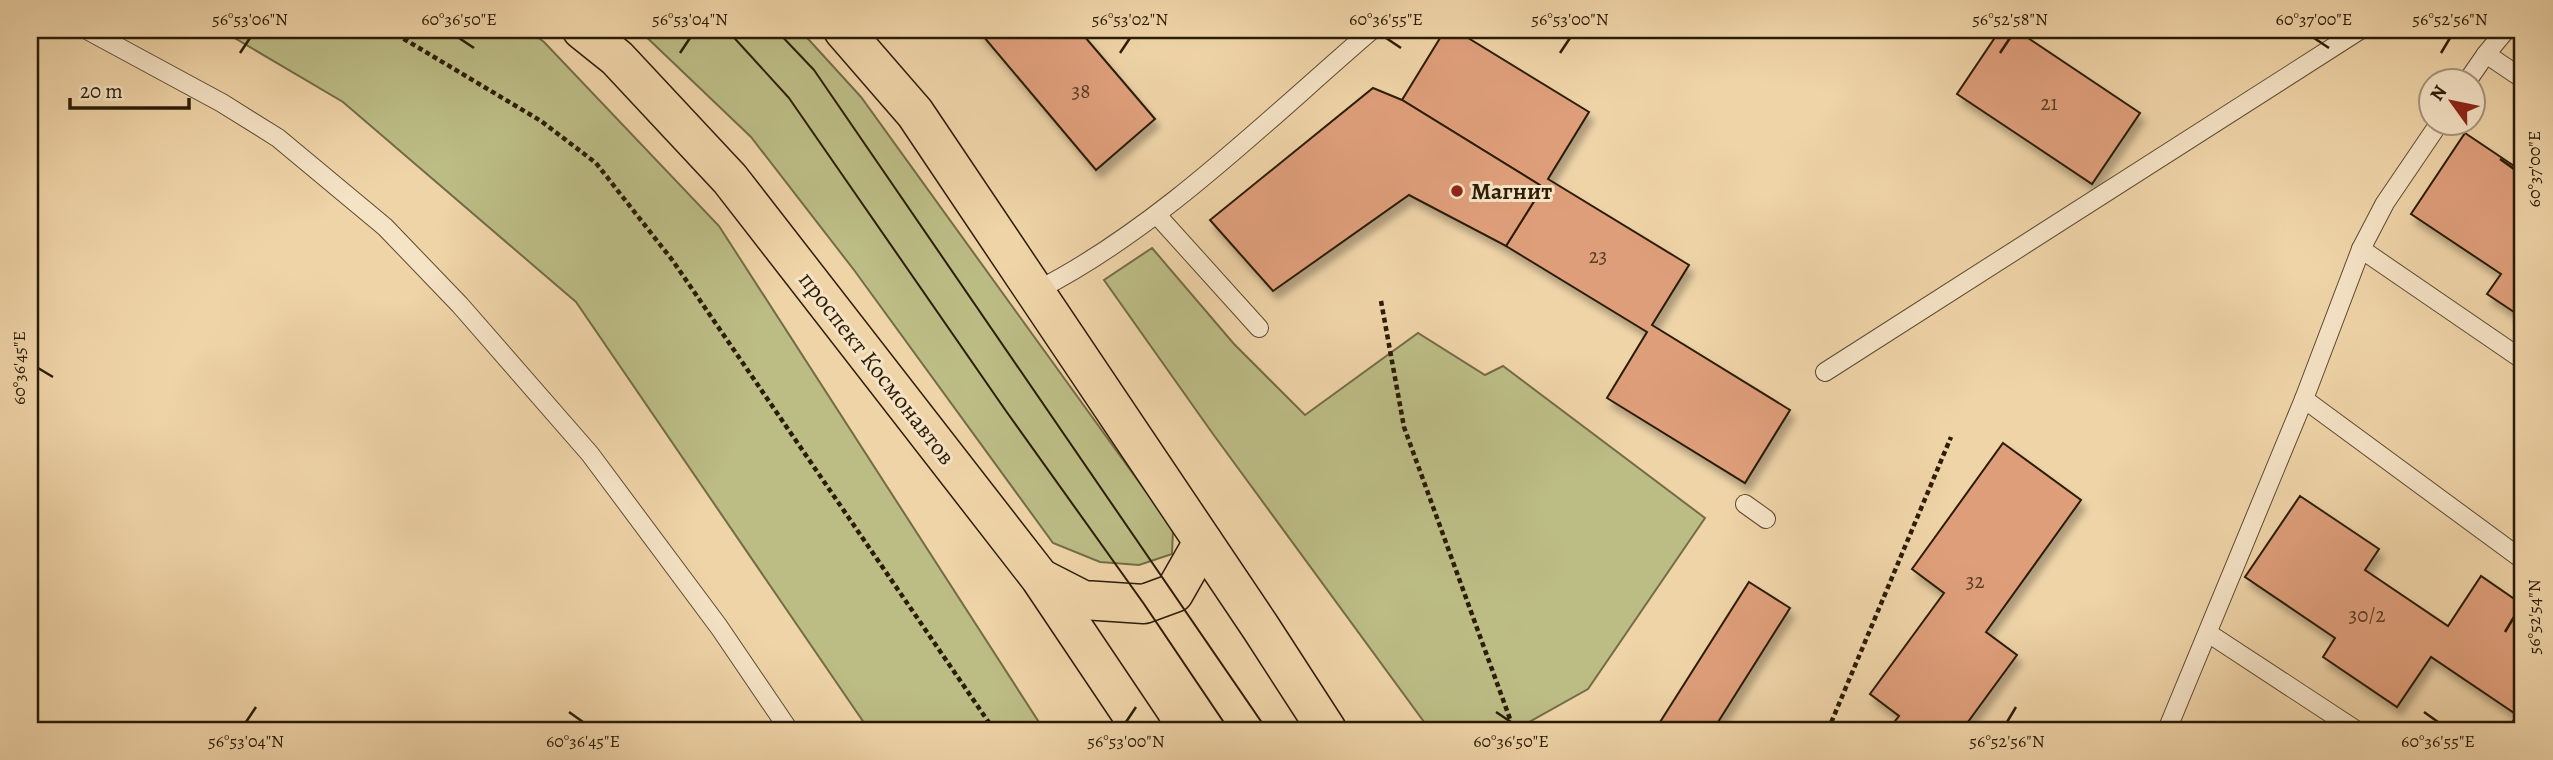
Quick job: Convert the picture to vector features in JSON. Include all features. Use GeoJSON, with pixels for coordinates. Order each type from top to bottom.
{"type":"FeatureCollection","features":[{"type":"Feature","properties":{"kind":"main road","name":"проспект Космонавтов"},"geometry":{"type":"LineString","coordinates":[[582,30],[617,58],[730,179],[1040,578],[1142,730]]}},
{"type":"Feature","properties":{"kind":"main road"},"geometry":{"type":"LineString","coordinates":[[843,30],[915,113],[1327,730]]}},
{"type":"Feature","properties":{"kind":"main road"},"geometry":{"type":"LineString","coordinates":[[1040,578],[1083,600],[1144,604],[1174,593],[1203,542]]}},
{"type":"Feature","properties":{"kind":"lane"},"geometry":{"type":"LineString","coordinates":[[87,30],[222,103],[278,138],[385,227],[460,305],[590,454],[719,627],[789,730]]}},
{"type":"Feature","properties":{"kind":"lane"},"geometry":{"type":"LineString","coordinates":[[1036,291],[1074,272],[1157,215],[1372,30]]}},
{"type":"Feature","properties":{"kind":"lane"},"geometry":{"type":"LineString","coordinates":[[1825,372],[2360,30]]}},
{"type":"Feature","properties":{"kind":"lane"},"geometry":{"type":"LineString","coordinates":[[2478,66],[2506,30]]}},
{"type":"Feature","properties":{"kind":"lane"},"geometry":{"type":"LineString","coordinates":[[2486,54],[2523,79]]}},
{"type":"Feature","properties":{"kind":"lane"},"geometry":{"type":"LineString","coordinates":[[2167,730],[2304,399],[2361,249],[2385,203],[2430,136]]}},
{"type":"Feature","properties":{"kind":"lane"},"geometry":{"type":"LineString","coordinates":[[1157,215],[1259,328]]}},
{"type":"Feature","properties":{"kind":"lane"},"geometry":{"type":"LineString","coordinates":[[2361,249],[2523,360]]}},
{"type":"Feature","properties":{"kind":"lane"},"geometry":{"type":"LineString","coordinates":[[2304,399],[2523,560]]}},
{"type":"Feature","properties":{"kind":"lane"},"geometry":{"type":"LineString","coordinates":[[1745,504],[1766,519]]}},
{"type":"Feature","properties":{"kind":"lane"},"geometry":{"type":"LineString","coordinates":[[2208,633],[2356,730]]}},
{"type":"Feature","properties":{"kind":"path"},"geometry":{"type":"LineString","coordinates":[[389,30],[541,121],[596,163],[673,261],[994,730]]}},
{"type":"Feature","properties":{"kind":"path"},"geometry":{"type":"LineString","coordinates":[[1381,301],[1404,427],[1514,730]]}},
{"type":"Feature","properties":{"kind":"path"},"geometry":{"type":"LineString","coordinates":[[1828,730],[1951,437]]}},
{"type":"Feature","properties":{"kind":"green space"},"geometry":{"type":"Polygon","coordinates":[[[221,30],[528,30],[544,42],[719,226],[1044,730],[869,730],[576,302],[343,102],[221,30]]]}},
{"type":"Feature","properties":{"kind":"green space"},"geometry":{"type":"Polygon","coordinates":[[[639,30],[800,30],[861,97],[1173,529],[1172,554],[1139,565],[1100,562],[1053,543],[854,270],[751,137],[639,30]]]}},
{"type":"Feature","properties":{"kind":"green space"},"geometry":{"type":"Polygon","coordinates":[[[1152,248],[1234,344],[1305,415],[1418,333],[1485,375],[1503,366],[1705,518],[1588,689],[1515,730],[1430,730],[1104,280],[1152,248]]]}},
{"type":"Feature","properties":{"kind":"building"},"geometry":{"type":"Polygon","coordinates":[[[978,30],[1079,30],[1155,119],[1096,170],[978,30]]]}},
{"type":"Feature","properties":{"kind":"building"},"geometry":{"type":"Polygon","coordinates":[[[1445,30],[1455,30],[1589,112],[1548,179],[1689,265],[1652,325],[1790,410],[1745,483],[1607,398],[1647,332],[1506,246],[1543,187],[1402,100],[1445,30]]]}},
{"type":"Feature","properties":{"kind":"building"},"geometry":{"type":"Polygon","coordinates":[[[2000,30],[2016,30],[2140,113],[2092,184],[1957,94],[2000,30]]]}},
{"type":"Feature","properties":{"kind":"building"},"geometry":{"type":"Polygon","coordinates":[[[1373,88],[1402,100],[1543,187],[1506,246],[1409,195],[1273,291],[1210,220],[1373,88]]]}},
{"type":"Feature","properties":{"kind":"building"},"geometry":{"type":"Polygon","coordinates":[[[2463,136],[2469,136],[2523,172],[2523,318],[2487,294],[2501,274],[2411,214],[2463,136]]]}},
{"type":"Feature","properties":{"kind":"building"},"geometry":{"type":"Polygon","coordinates":[[[2003,443],[2081,500],[1986,632],[2017,655],[1962,730],[1888,730],[1899,716],[1870,694],[1944,593],[1912,569],[2003,443]]]}},
{"type":"Feature","properties":{"kind":"building"},"geometry":{"type":"Polygon","coordinates":[[[2300,496],[2379,549],[2365,570],[2448,626],[2481,576],[2523,605],[2523,730],[2507,730],[2517,715],[2431,657],[2397,707],[2323,657],[2335,638],[2245,577],[2300,496]]]}},
{"type":"Feature","properties":{"kind":"building"},"geometry":{"type":"Polygon","coordinates":[[[1749,582],[1790,608],[1713,730],[1655,730],[1749,582]]]}},
{"type":"Feature","properties":{"kind":"tram line"},"geometry":{"type":"LineString","coordinates":[[727,30],[789,98],[1006,411],[1144,604],[1229,730]]}},
{"type":"Feature","properties":{"kind":"tram line"},"geometry":{"type":"LineString","coordinates":[[776,30],[814,70],[1267,730]]}},
{"type":"Feature","properties":{"kind":"place","name":"Магнит"},"geometry":{"type":"Point","coordinates":[1457,191]}}]}
